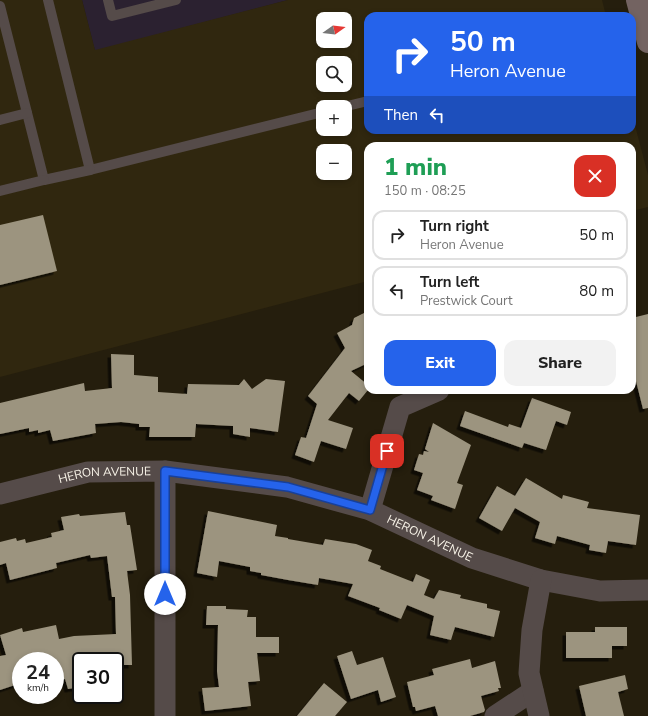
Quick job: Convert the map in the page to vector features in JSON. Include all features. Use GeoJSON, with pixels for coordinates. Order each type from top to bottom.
{"type":"FeatureCollection","features":[{"type":"Feature","properties":{"kind":"main road"},"geometry":{"type":"LineString","coordinates":[[637,0],[643,28]]}},
{"type":"Feature","properties":{"kind":"street"},"geometry":{"type":"LineString","coordinates":[[370,510],[400,407],[430,394]]}},
{"type":"Feature","properties":{"kind":"street"},"geometry":{"type":"LineString","coordinates":[[165,471],[165,716]]}},
{"type":"Feature","properties":{"kind":"street","name":"HERON AVENUE"},"geometry":{"type":"LineString","coordinates":[[0,494],[88,472],[165,471],[288,487],[370,510],[472,558],[541,580],[600,590],[648,590]]}},
{"type":"Feature","properties":{"kind":"street"},"geometry":{"type":"LineString","coordinates":[[539,716],[529,673],[532,630],[541,580]]}},
{"type":"Feature","properties":{"kind":"street"},"geometry":{"type":"LineString","coordinates":[[495,716],[533,691]]}},
{"type":"Feature","properties":{"kind":"lane"},"geometry":{"type":"LineString","coordinates":[[48,0],[90,170]]}},
{"type":"Feature","properties":{"kind":"lane"},"geometry":{"type":"LineString","coordinates":[[108,0],[112,16],[148,3],[176,0]]}},
{"type":"Feature","properties":{"kind":"lane"},"geometry":{"type":"LineString","coordinates":[[0,6],[2,22],[44,180]]}},
{"type":"Feature","properties":{"kind":"lane"},"geometry":{"type":"LineString","coordinates":[[352,105],[364,102]]}},
{"type":"Feature","properties":{"kind":"lane"},"geometry":{"type":"LineString","coordinates":[[0,120],[27,113]]}},
{"type":"Feature","properties":{"kind":"lane"},"geometry":{"type":"LineString","coordinates":[[0,191],[316,114]]}},
{"type":"Feature","properties":{"kind":"shaded area"},"geometry":{"type":"Polygon","coordinates":[[[0,0],[82,0],[95,50],[288,0],[602,0],[605,12],[364,12],[364,134],[636,134],[636,129],[648,175],[648,207],[636,210],[636,142],[364,142],[364,282],[0,377],[0,0]]]}},
{"type":"Feature","properties":{"kind":"shaded area"},"geometry":{"type":"Polygon","coordinates":[[[82,0],[288,0],[95,51],[82,0]]]}},
{"type":"Feature","properties":{"kind":"building"},"geometry":{"type":"Polygon","coordinates":[[[43,215],[57,271],[0,285],[0,225],[43,215]]]}},
{"type":"Feature","properties":{"kind":"building"},"geometry":{"type":"Polygon","coordinates":[[[364,313],[364,365],[351,371],[364,382],[365,394],[359,401],[349,393],[328,420],[353,428],[346,449],[321,441],[314,462],[295,455],[301,437],[306,438],[317,404],[308,396],[345,348],[337,333],[352,325],[354,318],[364,313]]]}},
{"type":"Feature","properties":{"kind":"building"},"geometry":{"type":"Polygon","coordinates":[[[648,314],[648,408],[643,409],[636,381],[636,317],[648,314]]]}},
{"type":"Feature","properties":{"kind":"building"},"geometry":{"type":"Polygon","coordinates":[[[111,354],[134,355],[134,375],[158,377],[158,392],[187,394],[188,384],[239,385],[244,379],[252,389],[266,379],[285,381],[278,432],[250,428],[250,437],[233,434],[233,426],[196,424],[195,437],[149,437],[150,427],[139,427],[139,424],[121,422],[95,424],[96,433],[53,441],[50,430],[38,433],[38,430],[29,432],[29,428],[0,434],[0,403],[84,383],[85,391],[112,388],[111,354]]]}},
{"type":"Feature","properties":{"kind":"building"},"geometry":{"type":"Polygon","coordinates":[[[532,398],[571,412],[567,425],[556,421],[546,450],[524,443],[522,448],[460,426],[465,411],[508,427],[509,424],[521,428],[532,398]]]}},
{"type":"Feature","properties":{"kind":"building"},"geometry":{"type":"Polygon","coordinates":[[[433,423],[471,445],[457,483],[463,485],[455,509],[431,500],[433,496],[417,490],[423,473],[414,470],[419,454],[423,455],[424,451],[429,452],[425,449],[433,423]]]}},
{"type":"Feature","properties":{"kind":"building"},"geometry":{"type":"Polygon","coordinates":[[[526,478],[562,499],[563,495],[589,502],[587,508],[640,515],[636,545],[608,541],[606,553],[589,550],[590,545],[557,536],[555,544],[535,538],[540,522],[515,508],[502,531],[479,518],[497,486],[515,496],[526,478]]]}},
{"type":"Feature","properties":{"kind":"building"},"geometry":{"type":"Polygon","coordinates":[[[208,511],[277,525],[275,536],[323,545],[325,539],[356,544],[372,550],[368,561],[381,566],[380,569],[413,582],[416,574],[430,580],[424,595],[434,599],[439,590],[461,595],[460,598],[487,604],[487,608],[500,611],[494,637],[455,627],[451,640],[430,635],[434,616],[407,605],[401,619],[379,610],[380,608],[348,596],[353,584],[319,578],[318,585],[288,580],[261,575],[261,573],[250,571],[250,567],[219,561],[217,577],[197,573],[208,511]]]}},
{"type":"Feature","properties":{"kind":"building"},"geometry":{"type":"Polygon","coordinates":[[[125,512],[127,525],[130,525],[137,570],[127,571],[130,595],[132,665],[124,665],[124,652],[72,652],[72,688],[68,689],[64,679],[64,652],[12,652],[12,686],[0,690],[0,656],[6,655],[0,635],[22,628],[23,632],[56,625],[59,639],[74,636],[116,634],[115,597],[112,597],[107,556],[91,558],[90,555],[56,563],[57,568],[10,580],[6,563],[0,565],[0,542],[16,538],[17,541],[25,539],[26,543],[52,537],[51,533],[64,530],[61,517],[79,514],[80,516],[125,512]]]}},
{"type":"Feature","properties":{"kind":"building"},"geometry":{"type":"Polygon","coordinates":[[[207,606],[226,606],[226,609],[248,610],[247,617],[256,617],[256,637],[279,637],[279,653],[257,653],[260,681],[248,682],[251,706],[205,711],[202,688],[219,687],[217,671],[218,625],[206,625],[207,606]]]}},
{"type":"Feature","properties":{"kind":"building"},"geometry":{"type":"Polygon","coordinates":[[[595,627],[627,627],[627,646],[612,646],[612,658],[566,658],[566,632],[595,632],[595,627]]]}},
{"type":"Feature","properties":{"kind":"building"},"geometry":{"type":"Polygon","coordinates":[[[352,651],[357,665],[383,657],[396,697],[381,702],[378,690],[351,699],[337,656],[352,651]]]}},
{"type":"Feature","properties":{"kind":"building"},"geometry":{"type":"Polygon","coordinates":[[[470,659],[472,668],[495,661],[501,688],[498,688],[499,691],[481,696],[485,710],[484,712],[470,716],[438,716],[435,706],[416,711],[415,707],[413,707],[407,682],[434,675],[432,669],[470,659]]]}},
{"type":"Feature","properties":{"kind":"building"},"geometry":{"type":"Polygon","coordinates":[[[625,675],[628,689],[618,692],[624,716],[586,716],[579,686],[625,675]]]}},
{"type":"Feature","properties":{"kind":"building"},"geometry":{"type":"Polygon","coordinates":[[[324,683],[347,702],[335,716],[297,716],[324,683]]]}},
{"type":"Feature","properties":{"kind":"route"},"geometry":{"type":"LineString","coordinates":[[165,594],[165,471],[288,487],[370,510],[387,451]]}}]}
